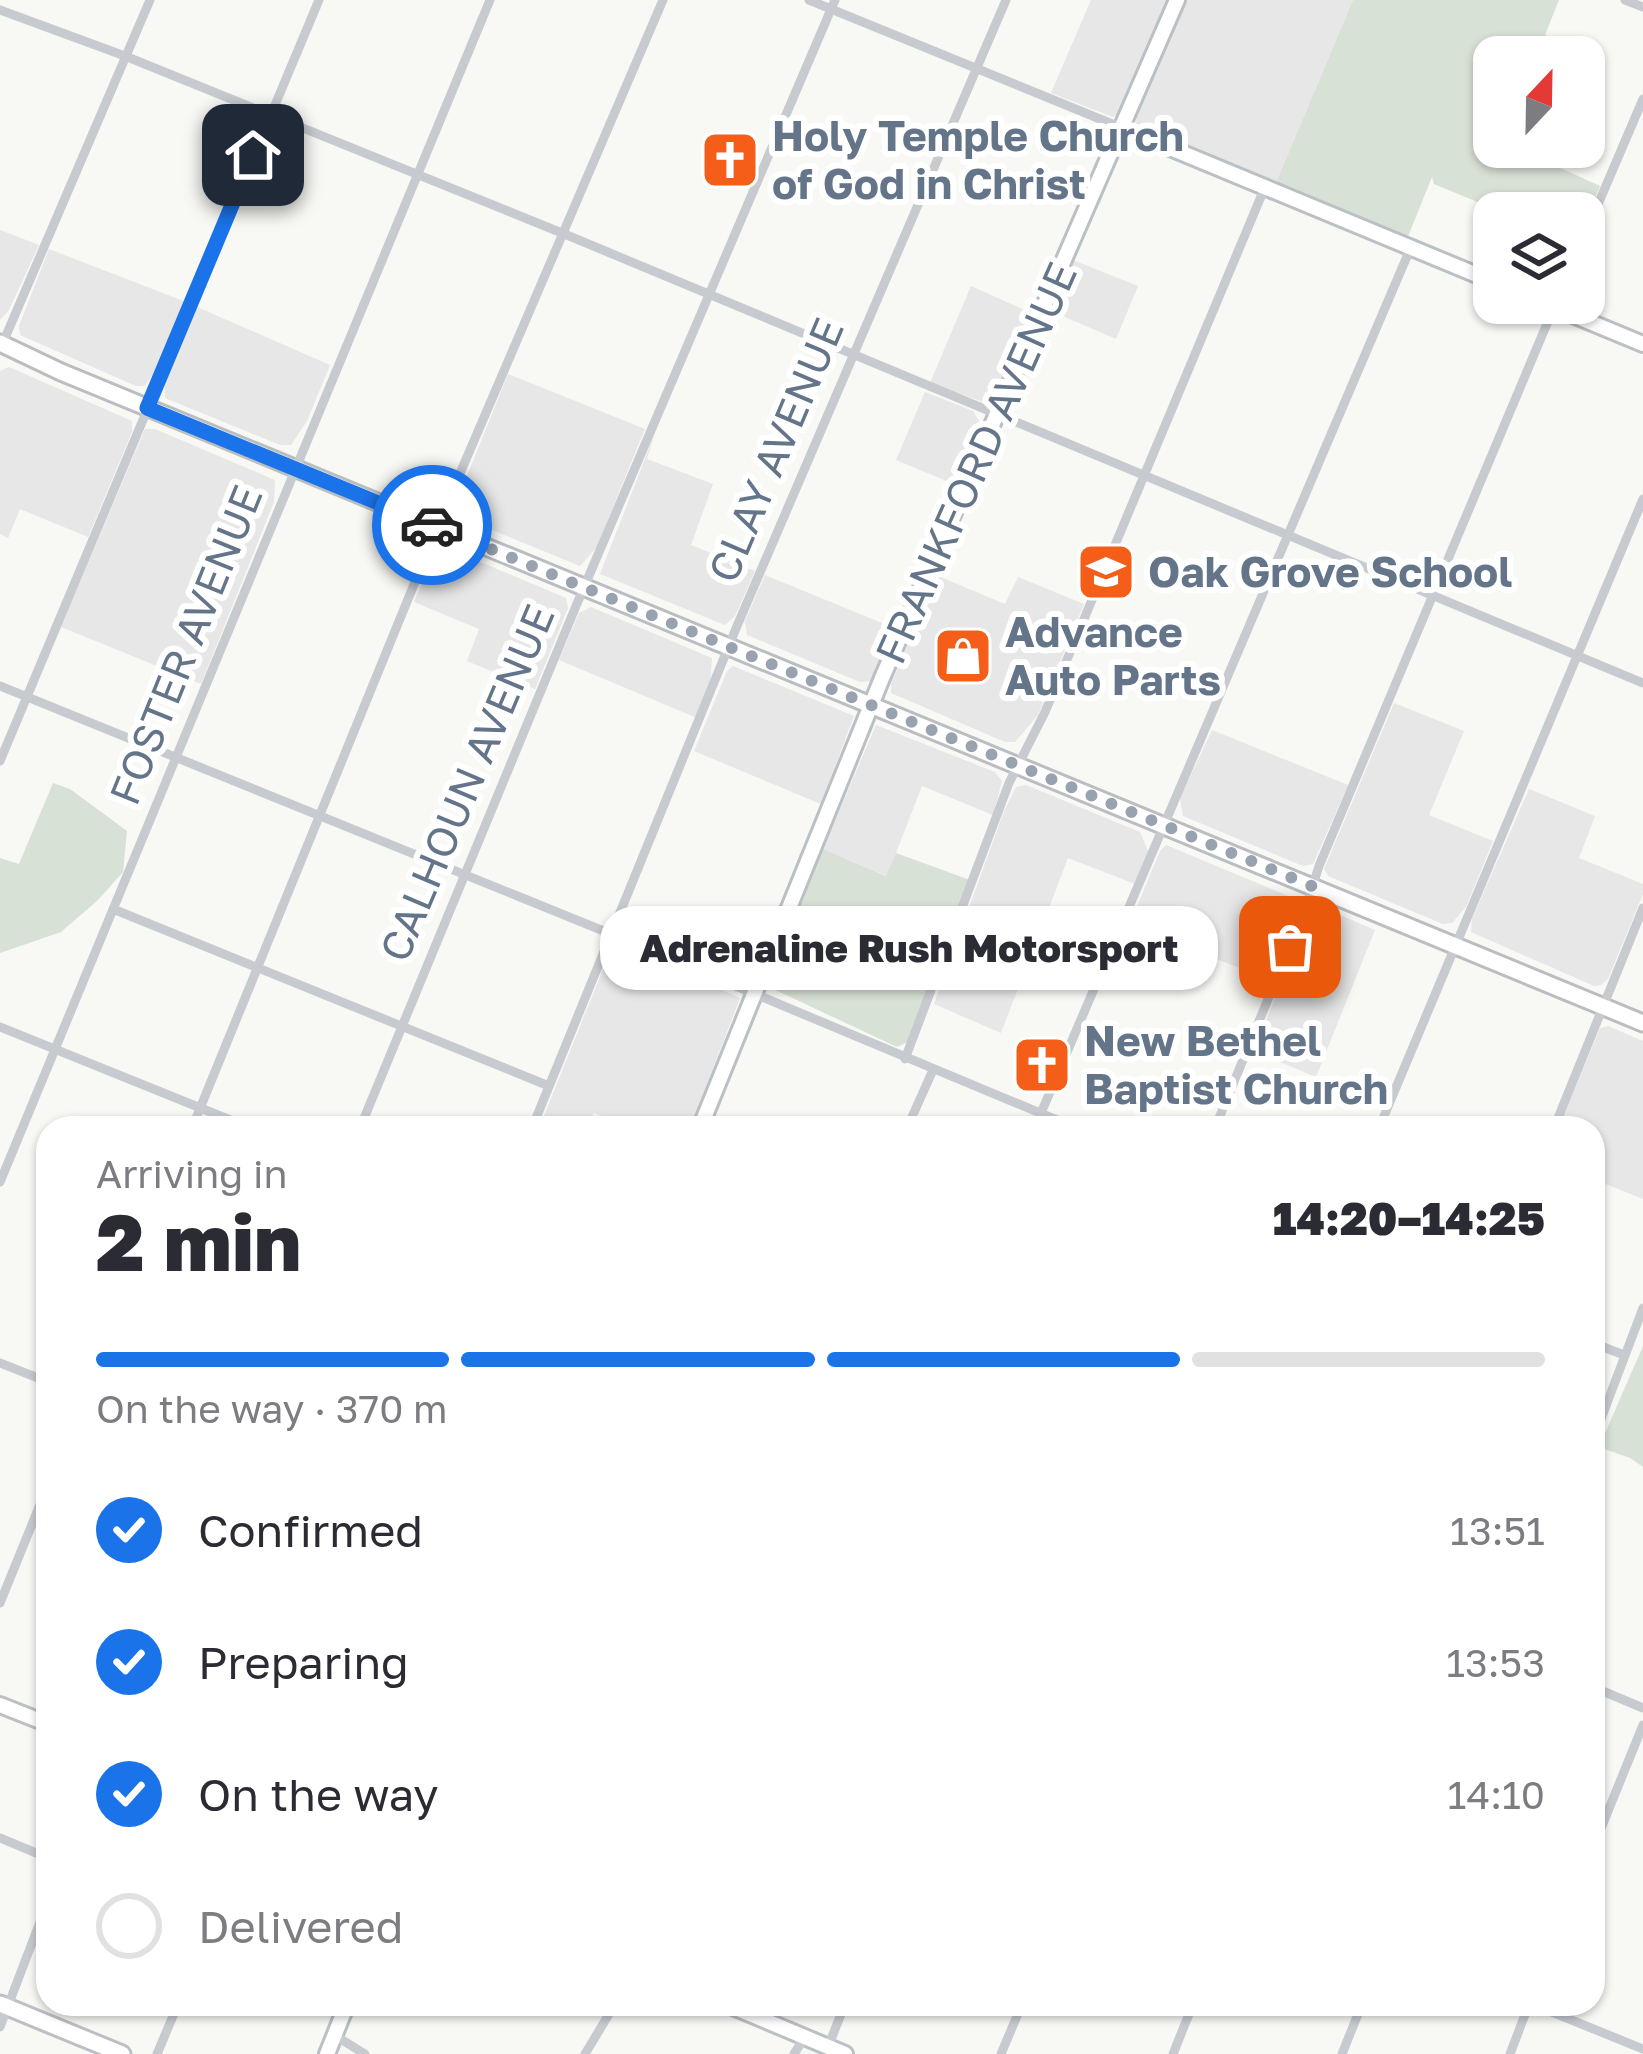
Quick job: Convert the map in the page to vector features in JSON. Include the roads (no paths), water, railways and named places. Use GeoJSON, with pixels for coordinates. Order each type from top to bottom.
{"type":"FeatureCollection","features":[{"type":"Feature","properties":{"kind":"main road","name":"FRANKFORD AVENUE"},"geometry":{"type":"LineString","coordinates":[[705,1116],[872,704],[1178,0]]}},
{"type":"Feature","properties":{"kind":"main road"},"geometry":{"type":"LineString","coordinates":[[1122,128],[1473,273]]}},
{"type":"Feature","properties":{"kind":"main road"},"geometry":{"type":"LineString","coordinates":[[1597,324],[1643,344]]}},
{"type":"Feature","properties":{"kind":"main road"},"geometry":{"type":"LineString","coordinates":[[1,346],[1643,1023]]}},
{"type":"Feature","properties":{"kind":"main road"},"geometry":{"type":"LineString","coordinates":[[0,1705],[36,1719]]}},
{"type":"Feature","properties":{"kind":"main road"},"geometry":{"type":"LineString","coordinates":[[3,2006],[122,2054]]}},
{"type":"Feature","properties":{"kind":"main road"},"geometry":{"type":"LineString","coordinates":[[327,2054],[342,2016]]}},
{"type":"Feature","properties":{"kind":"main road"},"geometry":{"type":"LineString","coordinates":[[754,2016],[845,2054]]}},
{"type":"Feature","properties":{"kind":"street"},"geometry":{"type":"LineString","coordinates":[[1,346],[150,0]]}},
{"type":"Feature","properties":{"kind":"street"},"geometry":{"type":"LineString","coordinates":[[0,761],[319,0]]}},
{"type":"Feature","properties":{"kind":"street","name":"FOSTER AVENUE"},"geometry":{"type":"LineString","coordinates":[[0,1182],[490,0]]}},
{"type":"Feature","properties":{"kind":"street"},"geometry":{"type":"LineString","coordinates":[[197,1116],[438,527],[663,0]]}},
{"type":"Feature","properties":{"kind":"street"},"geometry":{"type":"LineString","coordinates":[[809,0],[833,4],[1122,128]]}},
{"type":"Feature","properties":{"kind":"street","name":"CLAY AVENUE"},"geometry":{"type":"LineString","coordinates":[[537,1116],[730,646],[1006,0]]}},
{"type":"Feature","properties":{"kind":"street"},"geometry":{"type":"LineString","coordinates":[[1625,0],[1643,7]]}},
{"type":"Feature","properties":{"kind":"street","name":"CALHOUN AVENUE"},"geometry":{"type":"LineString","coordinates":[[365,1116],[706,296],[833,4]]}},
{"type":"Feature","properties":{"kind":"street"},"geometry":{"type":"LineString","coordinates":[[0,10],[562,233],[1643,683]]}},
{"type":"Feature","properties":{"kind":"street"},"geometry":{"type":"LineString","coordinates":[[1604,192],[1643,99]]}},
{"type":"Feature","properties":{"kind":"street"},"geometry":{"type":"LineString","coordinates":[[905,1059],[1017,764],[1045,712],[1265,187]]}},
{"type":"Feature","properties":{"kind":"street"},"geometry":{"type":"LineString","coordinates":[[1041,1113],[1411,248]]}},
{"type":"Feature","properties":{"kind":"street"},"geometry":{"type":"LineString","coordinates":[[1220,1116],[1543,324]]}},
{"type":"Feature","properties":{"kind":"street"},"geometry":{"type":"LineString","coordinates":[[1384,1116],[1643,499]]}},
{"type":"Feature","properties":{"kind":"street"},"geometry":{"type":"LineString","coordinates":[[0,686],[1048,1116]]}},
{"type":"Feature","properties":{"kind":"street"},"geometry":{"type":"LineString","coordinates":[[1559,1116],[1643,908]]}},
{"type":"Feature","properties":{"kind":"street"},"geometry":{"type":"LineString","coordinates":[[113,909],[549,1086]]}},
{"type":"Feature","properties":{"kind":"street"},"geometry":{"type":"LineString","coordinates":[[0,1027],[220,1116]]}},
{"type":"Feature","properties":{"kind":"street"},"geometry":{"type":"LineString","coordinates":[[912,1116],[933,1070]]}},
{"type":"Feature","properties":{"kind":"street"},"geometry":{"type":"LineString","coordinates":[[1605,1407],[1643,1308]]}},
{"type":"Feature","properties":{"kind":"street"},"geometry":{"type":"LineString","coordinates":[[1605,1348],[1624,1355]]}},
{"type":"Feature","properties":{"kind":"street"},"geometry":{"type":"LineString","coordinates":[[0,1363],[36,1377]]}},
{"type":"Feature","properties":{"kind":"street"},"geometry":{"type":"LineString","coordinates":[[0,1603],[36,1514]]}},
{"type":"Feature","properties":{"kind":"street"},"geometry":{"type":"LineString","coordinates":[[1605,1693],[1643,1708]]}},
{"type":"Feature","properties":{"kind":"street"},"geometry":{"type":"LineString","coordinates":[[1605,1818],[1643,1725]]}},
{"type":"Feature","properties":{"kind":"street"},"geometry":{"type":"LineString","coordinates":[[0,1838],[36,1853]]}},
{"type":"Feature","properties":{"kind":"street"},"geometry":{"type":"LineString","coordinates":[[0,2027],[3,2006],[36,1929]]}},
{"type":"Feature","properties":{"kind":"street"},"geometry":{"type":"LineString","coordinates":[[158,2054],[173,2016]]}},
{"type":"Feature","properties":{"kind":"street"},"geometry":{"type":"LineString","coordinates":[[585,2054],[608,2016]]}},
{"type":"Feature","properties":{"kind":"street"},"geometry":{"type":"LineString","coordinates":[[828,2047],[840,2016]]}},
{"type":"Feature","properties":{"kind":"street"},"geometry":{"type":"LineString","coordinates":[[1001,2054],[1017,2016]]}},
{"type":"Feature","properties":{"kind":"street"},"geometry":{"type":"LineString","coordinates":[[1173,2054],[1188,2016]]}},
{"type":"Feature","properties":{"kind":"street"},"geometry":{"type":"LineString","coordinates":[[1342,2054],[1357,2016]]}},
{"type":"Feature","properties":{"kind":"street"},"geometry":{"type":"LineString","coordinates":[[1510,2054],[1526,2016]]}},
{"type":"Feature","properties":{"kind":"street"},"geometry":{"type":"LineString","coordinates":[[1561,2016],[1643,2049]]}},
{"type":"Feature","properties":{"kind":"street"},"geometry":{"type":"LineString","coordinates":[[334,2035],[365,2054]]}},
{"type":"Feature","properties":{"kind":"street"},"geometry":{"type":"LineString","coordinates":[[794,2054],[805,2037]]}},
{"type":"Feature","properties":{"kind":"place","name":"Holy Temple Church of God in Christ"},"geometry":{"type":"Point","coordinates":[730,160]}},
{"type":"Feature","properties":{"kind":"place","name":"Oak Grove School"},"geometry":{"type":"Point","coordinates":[1106,572]}},
{"type":"Feature","properties":{"kind":"place","name":"Advance Auto Parts"},"geometry":{"type":"Point","coordinates":[963,656]}},
{"type":"Feature","properties":{"kind":"place","name":"Adrenaline Rush Motorsport"},"geometry":{"type":"Point","coordinates":[1290,947]}},
{"type":"Feature","properties":{"kind":"place","name":"New Bethel Baptist Church"},"geometry":{"type":"Point","coordinates":[1042,1065]}}]}
